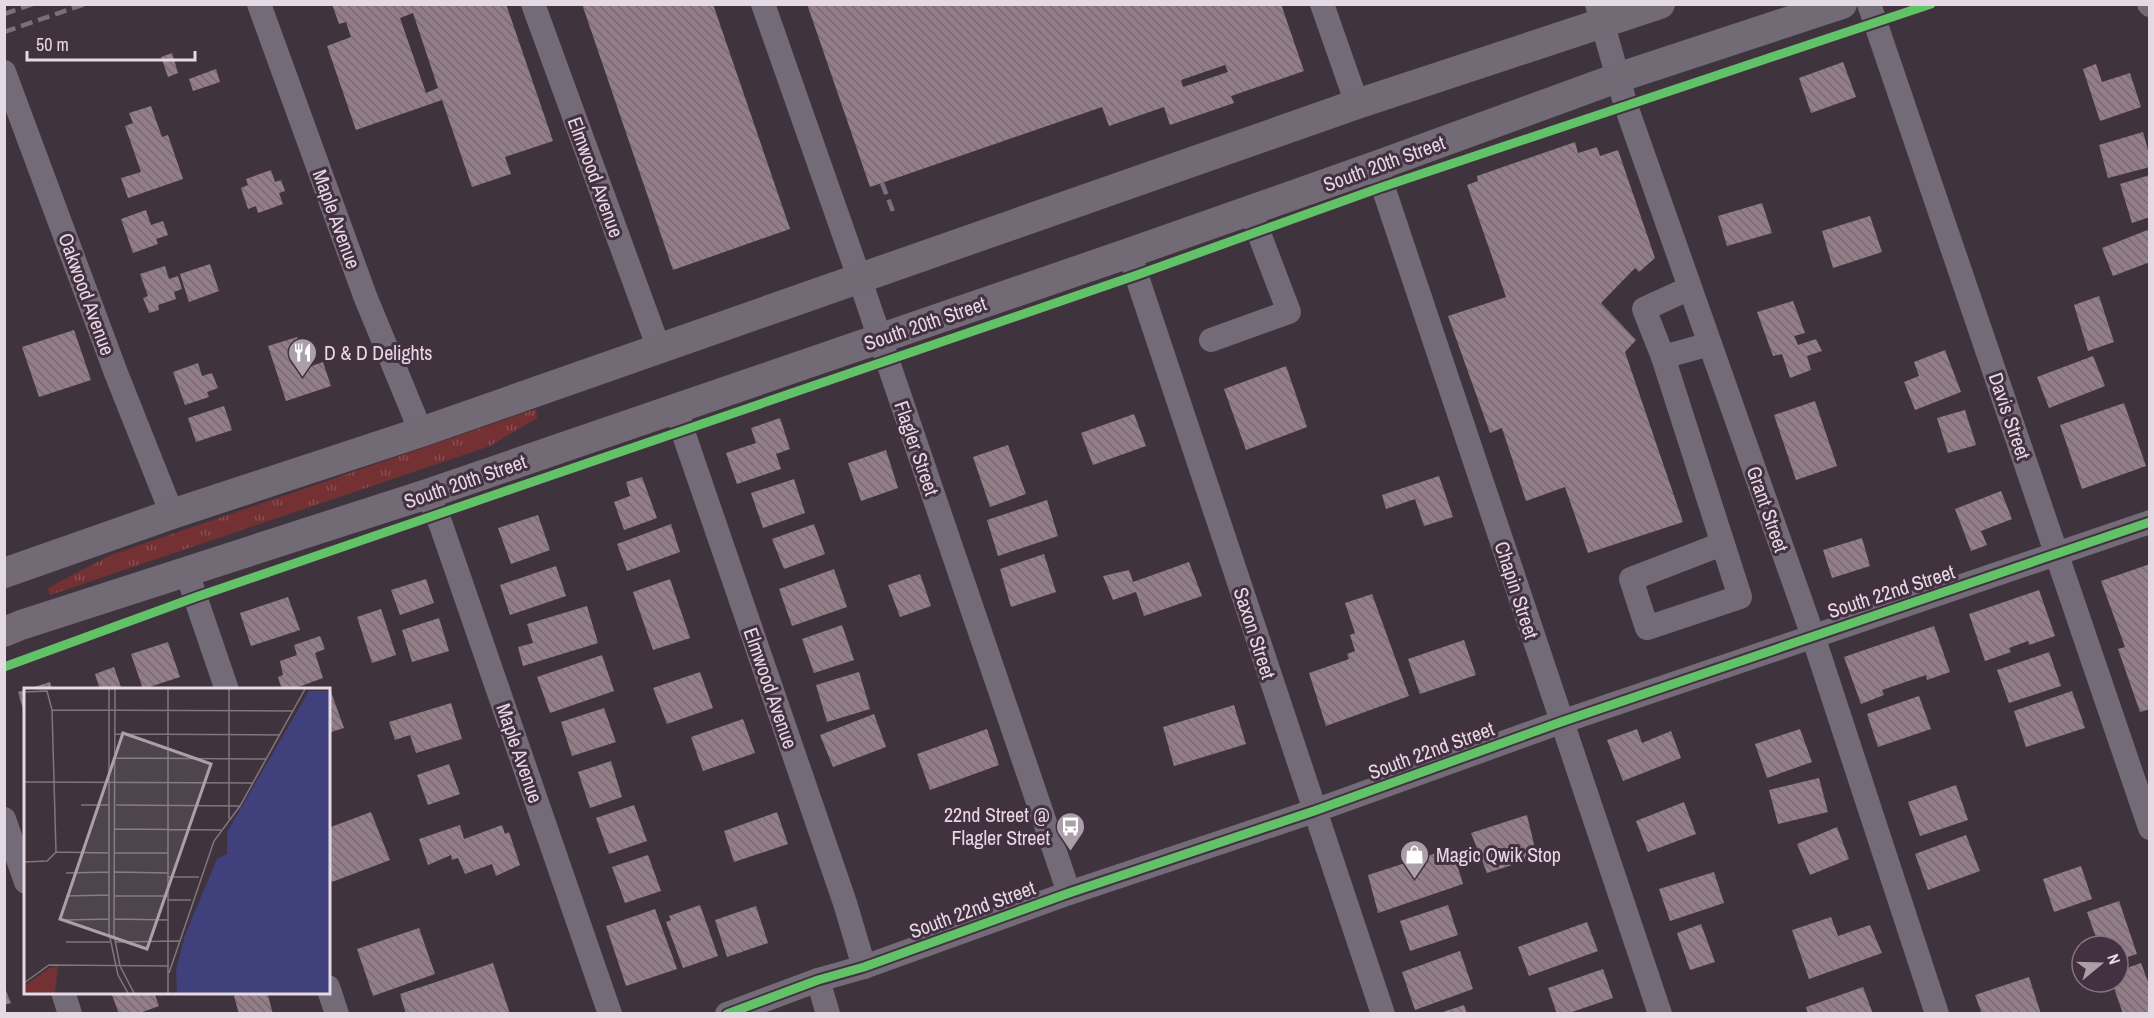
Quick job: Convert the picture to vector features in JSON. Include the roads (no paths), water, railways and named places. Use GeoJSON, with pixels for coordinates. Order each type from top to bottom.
{"type":"FeatureCollection","features":[{"type":"Feature","properties":{"kind":"main road"},"geometry":{"type":"LineString","coordinates":[[4,573],[860,280],[1357,104],[1600,14],[1660,4]]}},
{"type":"Feature","properties":{"kind":"main road","name":"South 20th Street"},"geometry":{"type":"LineString","coordinates":[[4,632],[427,494],[677,409],[1129,253],[1617,78],[1842,4]]}},
{"type":"Feature","properties":{"kind":"street","name":"Maple Avenue"},"geometry":{"type":"LineString","coordinates":[[259,4],[365,296],[421,432]]}},
{"type":"Feature","properties":{"kind":"street","name":"Elmwood Avenue"},"geometry":{"type":"LineString","coordinates":[[533,4],[659,349]]}},
{"type":"Feature","properties":{"kind":"street","name":"Flagler Street"},"geometry":{"type":"LineString","coordinates":[[763,4],[1070,893]]}},
{"type":"Feature","properties":{"kind":"street"},"geometry":{"type":"LineString","coordinates":[[1322,4],[1357,104]]}},
{"type":"Feature","properties":{"kind":"street","name":"Davis Street"},"geometry":{"type":"LineString","coordinates":[[1869,4],[2150,828]]}},
{"type":"Feature","properties":{"kind":"street","name":"Grant Street"},"geometry":{"type":"LineString","coordinates":[[1600,14],[1617,78],[1813,636],[1937,1014]]}},
{"type":"Feature","properties":{"kind":"street","name":"Oakwood Avenue"},"geometry":{"type":"LineString","coordinates":[[4,72],[116,373],[172,514]]}},
{"type":"Feature","properties":{"kind":"street","name":"Chapin Street"},"geometry":{"type":"LineString","coordinates":[[1376,166],[1660,1014]]}},
{"type":"Feature","properties":{"kind":"street"},"geometry":{"type":"LineString","coordinates":[[1210,340],[1289,312],[1250,210]]}},
{"type":"Feature","properties":{"kind":"street","name":"Saxon Street"},"geometry":{"type":"LineString","coordinates":[[1129,253],[1383,1014]]}},
{"type":"Feature","properties":{"kind":"street"},"geometry":{"type":"LineString","coordinates":[[1690,288],[1644,309],[1663,357],[1740,597],[1647,628],[1631,579],[1722,544]]}},
{"type":"Feature","properties":{"kind":"street"},"geometry":{"type":"LineString","coordinates":[[1663,357],[1710,344]]}},
{"type":"Feature","properties":{"kind":"street","name":"Elmwood Avenue"},"geometry":{"type":"LineString","coordinates":[[677,409],[845,903],[864,967]]}},
{"type":"Feature","properties":{"kind":"street","name":"Maple Avenue"},"geometry":{"type":"LineString","coordinates":[[427,494],[441,525],[610,1014]]}},
{"type":"Feature","properties":{"kind":"street","name":"South 22nd Street"},"geometry":{"type":"LineString","coordinates":[[727,1014],[818,980],[864,967],[1070,893],[1314,811],[1561,722],[2150,522]]}},
{"type":"Feature","properties":{"kind":"street"},"geometry":{"type":"LineString","coordinates":[[187,573],[226,688]]}},
{"type":"Feature","properties":{"kind":"street"},"geometry":{"type":"LineString","coordinates":[[4,819],[24,876]]}},
{"type":"Feature","properties":{"kind":"street"},"geometry":{"type":"LineString","coordinates":[[818,980],[828,1014]]}},
{"type":"Feature","properties":{"kind":"street"},"geometry":{"type":"LineString","coordinates":[[330,993],[337,1014]]}},
{"type":"Feature","properties":{"kind":"street"},"geometry":{"type":"LineString","coordinates":[[63,994],[70,1014]]}},
{"type":"Feature","properties":{"kind":"railway"},"geometry":{"type":"LineString","coordinates":[[4,14],[33,4]]}},
{"type":"Feature","properties":{"kind":"railway"},"geometry":{"type":"LineString","coordinates":[[4,32],[85,4]]}},
{"type":"Feature","properties":{"kind":"railway"},"geometry":{"type":"LineString","coordinates":[[882,183],[894,214]]}},
{"type":"Feature","properties":{"kind":"place","name":"D & D Delights"},"geometry":{"type":"Point","coordinates":[303,378]}},
{"type":"Feature","properties":{"kind":"place","name":"22nd Street @ Flagler Street"},"geometry":{"type":"Point","coordinates":[1071,852]}},
{"type":"Feature","properties":{"kind":"place","name":"Magic Qwik Stop"},"geometry":{"type":"Point","coordinates":[1415,880]}}]}
